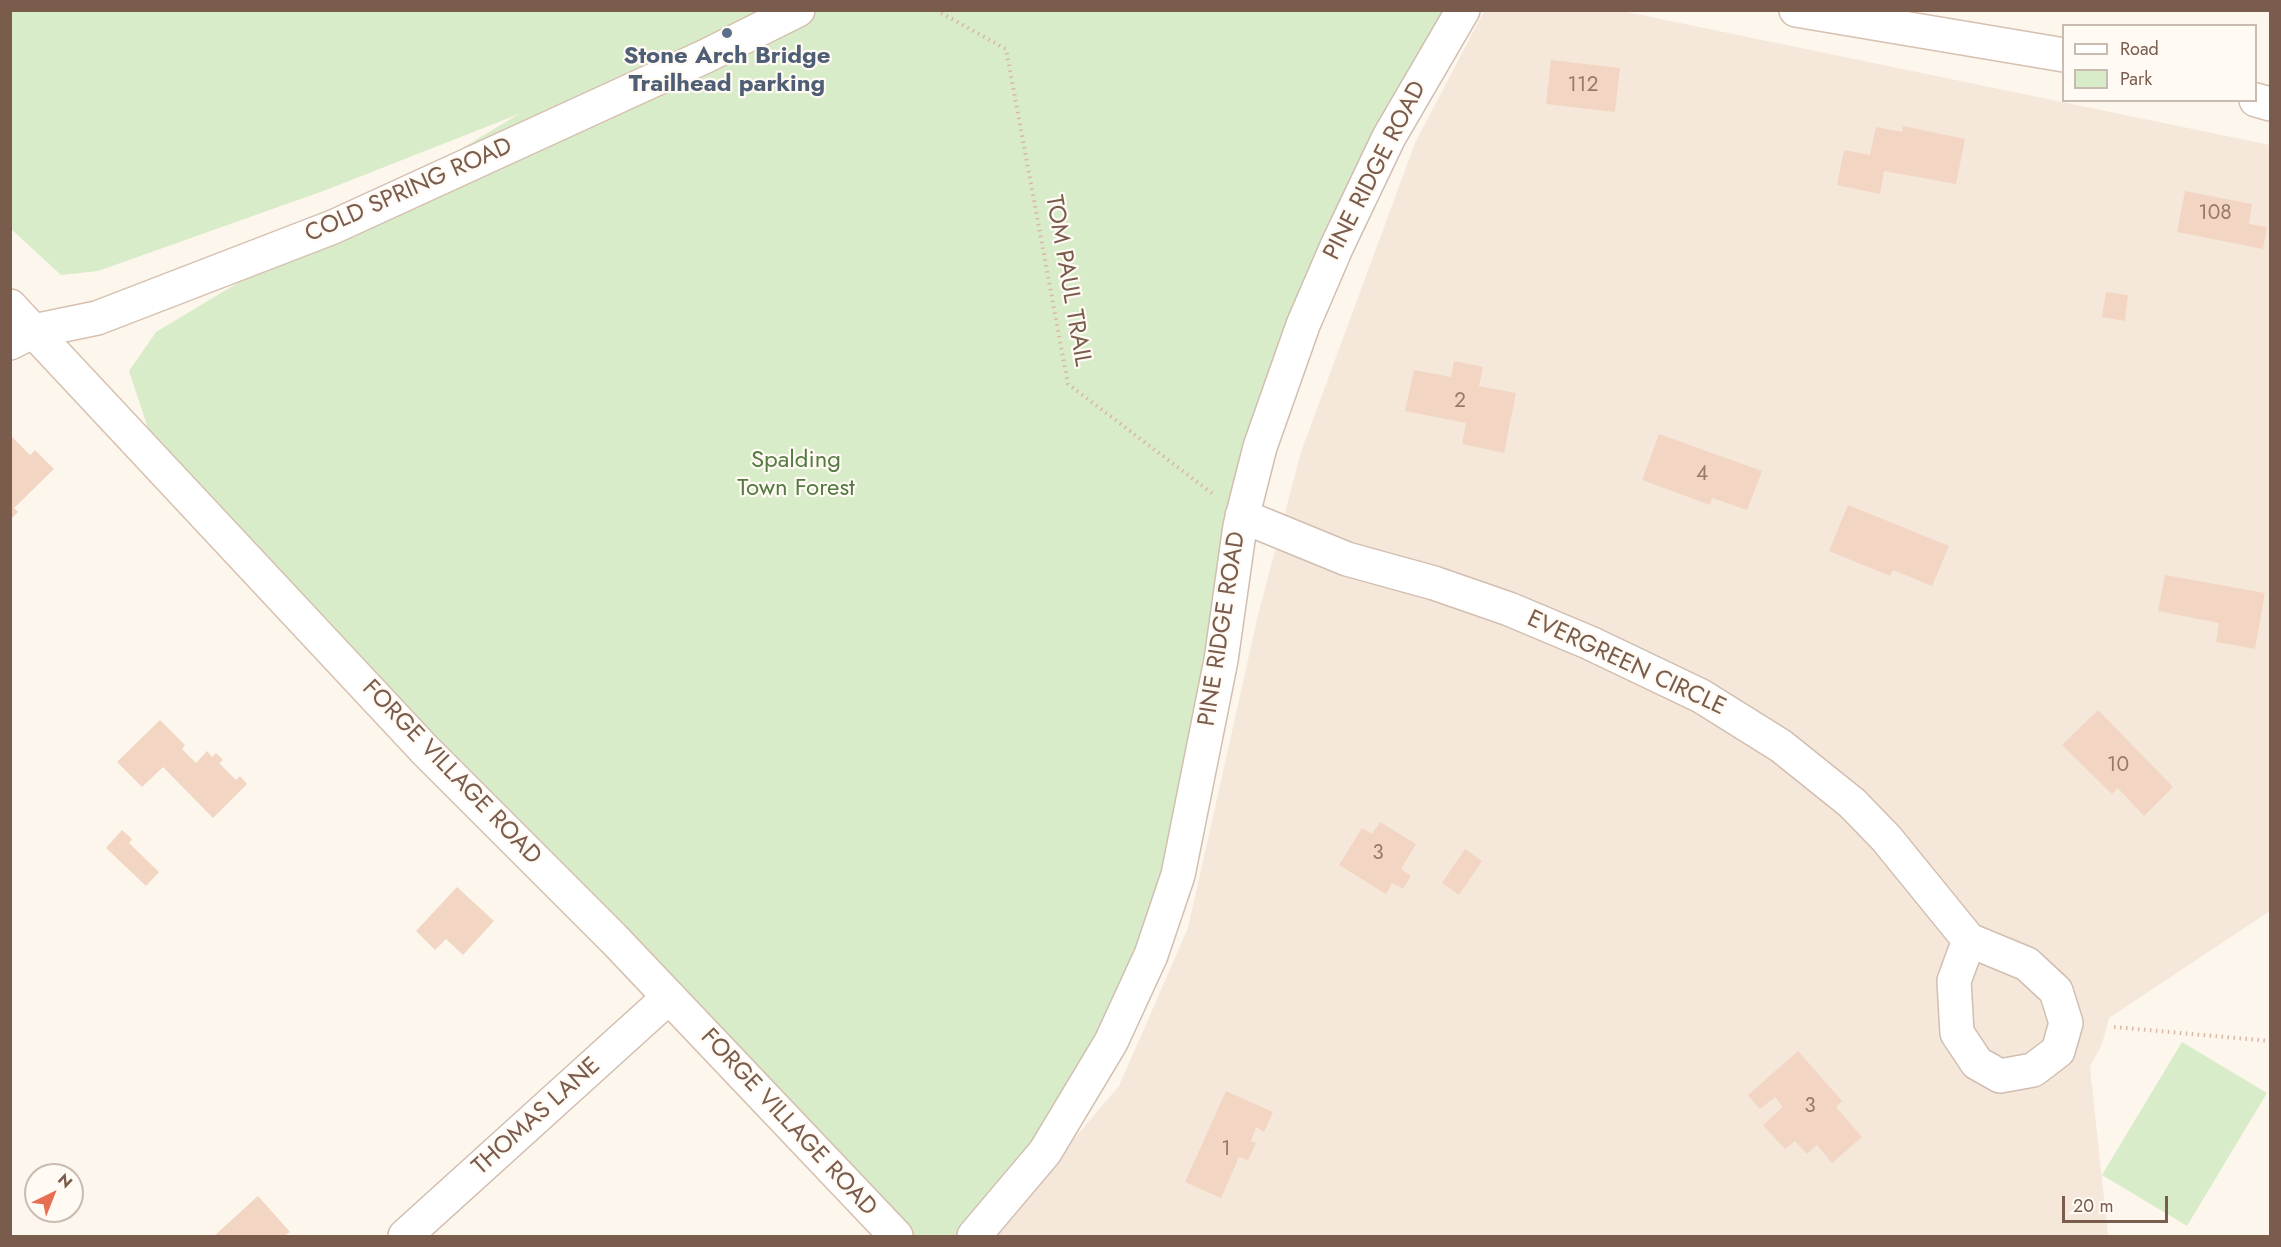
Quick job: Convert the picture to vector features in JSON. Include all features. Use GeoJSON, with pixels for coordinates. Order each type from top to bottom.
{"type":"FeatureCollection","features":[{"type":"Feature","properties":{"kind":"street","name":"COLD SPRING ROAD"},"geometry":{"type":"LineString","coordinates":[[22,337],[98,318],[333,227],[706,56],[798,10]]}},
{"type":"Feature","properties":{"kind":"street","name":"PINE RIDGE ROAD"},"geometry":{"type":"LineString","coordinates":[[974,1236],[1045,1152],[1111,1042],[1151,955],[1178,875],[1221,660],[1242,516],[1260,447],[1303,325],[1337,246],[1389,137],[1463,10]]}},
{"type":"Feature","properties":{"kind":"street"},"geometry":{"type":"LineString","coordinates":[[1796,10],[2062,56]]}},
{"type":"Feature","properties":{"kind":"street","name":"FORGE VILLAGE ROAD"},"geometry":{"type":"LineString","coordinates":[[10,306],[22,337],[669,997],[896,1236]]}},
{"type":"Feature","properties":{"kind":"street","name":"EVERGREEN CIRCLE"},"geometry":{"type":"LineString","coordinates":[[1242,516],[1347,559],[1434,583],[1509,609],[1657,673],[1743,720],[1852,802],[1921,878],[1969,940]]}},
{"type":"Feature","properties":{"kind":"street","name":"THOMAS LANE"},"geometry":{"type":"LineString","coordinates":[[405,1236],[669,997]]}},
{"type":"Feature","properties":{"kind":"path","name":"TOM PAUL TRAIL"},"geometry":{"type":"LineString","coordinates":[[936,10],[1006,49],[1068,384],[1242,516]]}},
{"type":"Feature","properties":{"kind":"path"},"geometry":{"type":"LineString","coordinates":[[2114,1027],[2271,1041]]}},
{"type":"Feature","properties":{"kind":"shaded area"},"geometry":{"type":"Polygon","coordinates":[[[1484,11],[1622,11],[2270,145],[2270,911],[2109,1018],[2102,1044],[2090,1067],[2108,1236],[995,1236],[997,1229],[1119,1086],[1188,928],[1258,615],[1301,452],[1415,143],[1484,11]]]}},
{"type":"Feature","properties":{"kind":"green space","name":"Spalding Town Forest"},"geometry":{"type":"Polygon","coordinates":[[[11,11],[1463,11],[1260,447],[1151,955],[974,1236],[896,1236],[159,462],[129,371],[156,332],[519,114],[326,190],[98,271],[61,275],[11,229],[11,11]]]}},
{"type":"Feature","properties":{"kind":"green space"},"geometry":{"type":"Polygon","coordinates":[[[2182,1042],[2267,1093],[2187,1226],[2102,1175],[2182,1042]]]}},
{"type":"Feature","properties":{"kind":"building"},"geometry":{"type":"Polygon","coordinates":[[[1551,60],[1620,68],[1615,112],[1546,104],[1551,60]]]}},
{"type":"Feature","properties":{"kind":"building"},"geometry":{"type":"Polygon","coordinates":[[[1903,126],[1965,139],[1956,184],[1884,171],[1880,194],[1837,185],[1844,150],[1870,155],[1876,127],[1902,132],[1903,126]]]}},
{"type":"Feature","properties":{"kind":"building"},"geometry":{"type":"Polygon","coordinates":[[[2185,191],[2252,204],[2249,224],[2267,227],[2263,249],[2177,232],[2185,191]]]}},
{"type":"Feature","properties":{"kind":"building"},"geometry":{"type":"Polygon","coordinates":[[[2106,292],[2128,295],[2125,321],[2102,317],[2106,292]]]}},
{"type":"Feature","properties":{"kind":"building"},"geometry":{"type":"Polygon","coordinates":[[[1454,361],[1483,367],[1479,386],[1516,393],[1504,453],[1462,444],[1466,423],[1405,411],[1414,370],[1451,377],[1454,361]]]}},
{"type":"Feature","properties":{"kind":"building"},"geometry":{"type":"Polygon","coordinates":[[[1659,434],[1762,471],[1747,510],[1712,498],[1710,505],[1642,480],[1659,434]]]}},
{"type":"Feature","properties":{"kind":"building"},"geometry":{"type":"Polygon","coordinates":[[[10,435],[30,455],[35,450],[54,469],[14,508],[18,512],[10,520],[10,435]]]}},
{"type":"Feature","properties":{"kind":"building"},"geometry":{"type":"Polygon","coordinates":[[[1848,505],[1949,546],[1932,586],[1893,570],[1890,576],[1829,551],[1848,505]]]}},
{"type":"Feature","properties":{"kind":"building"},"geometry":{"type":"Polygon","coordinates":[[[2165,575],[2265,593],[2255,649],[2216,642],[2219,623],[2158,611],[2165,575]]]}},
{"type":"Feature","properties":{"kind":"building"},"geometry":{"type":"Polygon","coordinates":[[[2098,710],[2173,787],[2144,816],[2118,788],[2112,794],[2062,745],[2098,710]]]}},
{"type":"Feature","properties":{"kind":"building"},"geometry":{"type":"Polygon","coordinates":[[[160,720],[185,745],[182,749],[196,763],[207,751],[212,757],[216,753],[223,760],[219,763],[236,780],[240,776],[247,784],[213,818],[163,767],[142,787],[117,762],[160,720]]]}},
{"type":"Feature","properties":{"kind":"building"},"geometry":{"type":"Polygon","coordinates":[[[1380,822],[1416,844],[1401,869],[1411,876],[1403,889],[1392,883],[1386,894],[1339,865],[1362,828],[1372,834],[1380,822]]]}},
{"type":"Feature","properties":{"kind":"building"},"geometry":{"type":"Polygon","coordinates":[[[122,830],[132,839],[129,843],[159,872],[146,886],[106,848],[122,830]]]}},
{"type":"Feature","properties":{"kind":"building"},"geometry":{"type":"Polygon","coordinates":[[[1465,849],[1482,861],[1459,895],[1442,883],[1465,849]]]}},
{"type":"Feature","properties":{"kind":"building"},"geometry":{"type":"Polygon","coordinates":[[[457,887],[494,921],[463,955],[446,939],[435,950],[416,931],[457,887]]]}},
{"type":"Feature","properties":{"kind":"building"},"geometry":{"type":"Polygon","coordinates":[[[1798,1051],[1842,1101],[1836,1107],[1862,1137],[1832,1163],[1817,1145],[1807,1154],[1795,1141],[1785,1149],[1763,1125],[1783,1107],[1775,1097],[1760,1109],[1748,1095],[1798,1051]]]}},
{"type":"Feature","properties":{"kind":"building"},"geometry":{"type":"Polygon","coordinates":[[[1226,1091],[1273,1112],[1264,1132],[1256,1127],[1251,1141],[1256,1143],[1248,1160],[1239,1157],[1221,1198],[1185,1182],[1226,1091]]]}},
{"type":"Feature","properties":{"kind":"building"},"geometry":{"type":"Polygon","coordinates":[[[258,1196],[290,1232],[284,1236],[214,1236],[258,1196]]]}},
{"type":"Feature","properties":{"kind":"place","name":"Stone Arch Bridge Trailhead parking"},"geometry":{"type":"Point","coordinates":[727,33]}}]}
